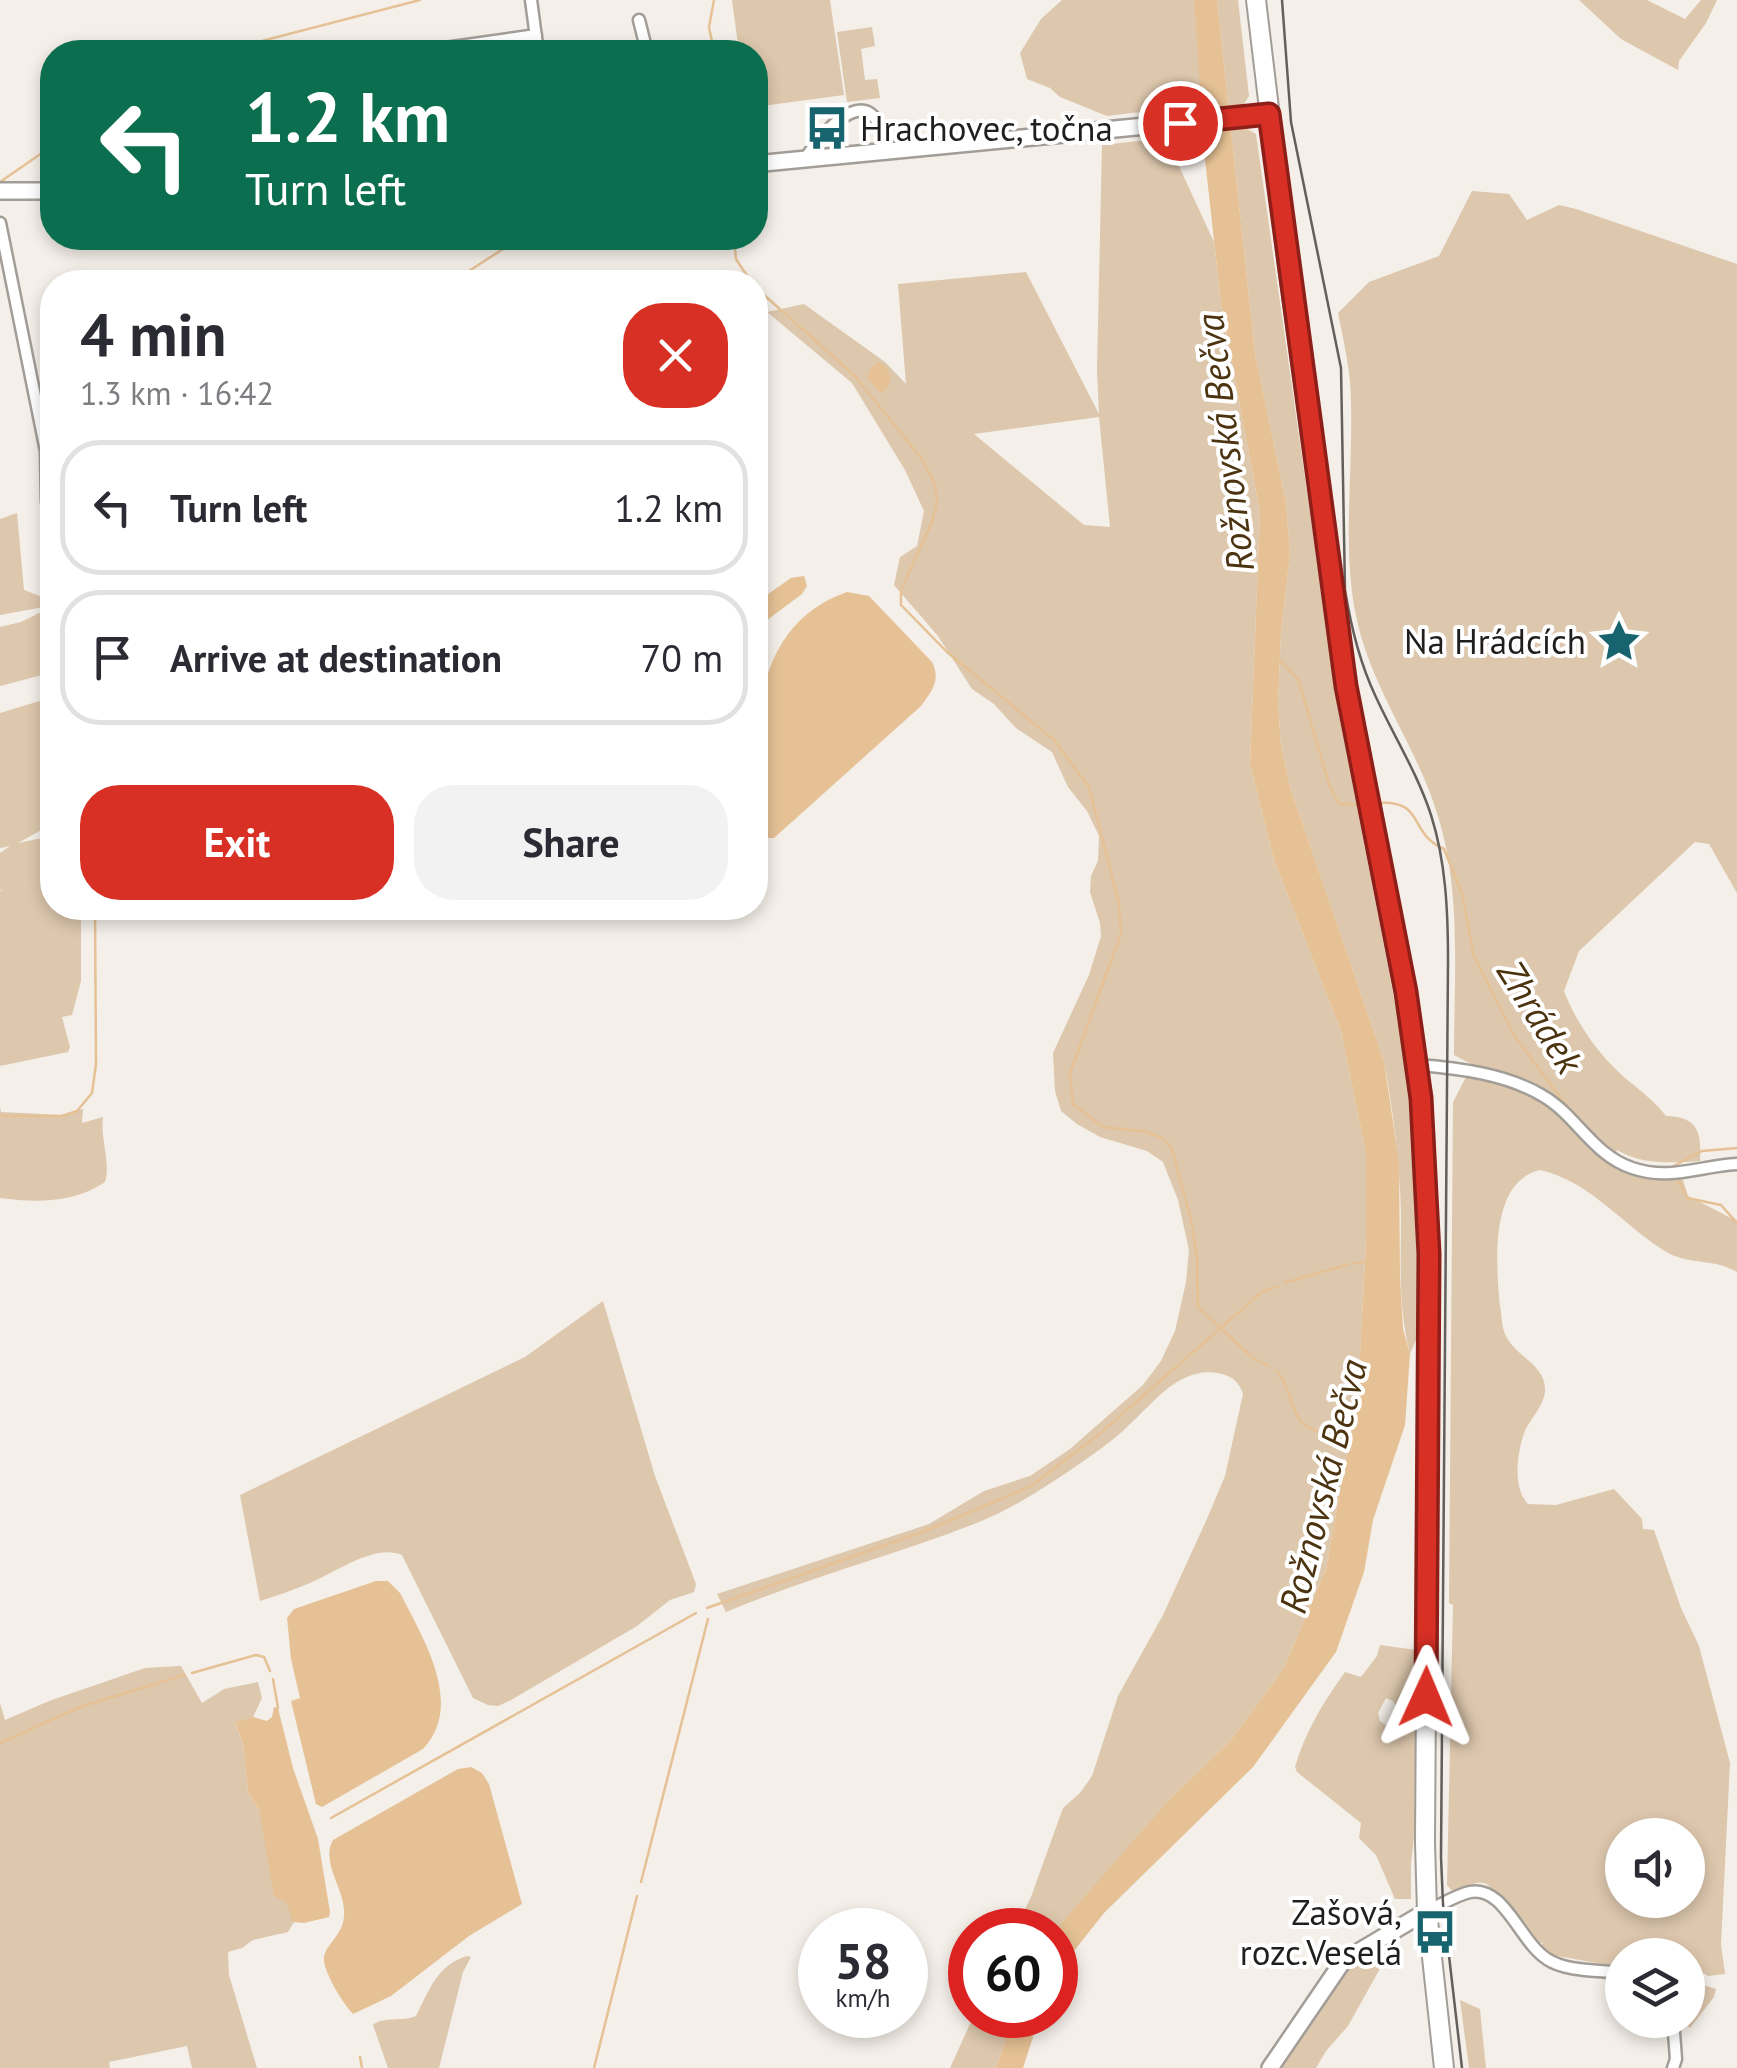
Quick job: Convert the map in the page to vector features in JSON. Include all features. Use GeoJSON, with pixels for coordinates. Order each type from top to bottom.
{"type":"FeatureCollection","features":[{"type":"Feature","properties":{"kind":"main road"},"geometry":{"type":"LineString","coordinates":[[1256,0],[1346,686],[1418,1065],[1427,1165],[1429,1254],[1425,1751],[1428,1911],[1444,2068]]}},
{"type":"Feature","properties":{"kind":"street"},"geometry":{"type":"LineString","coordinates":[[531,0],[536,40]]}},
{"type":"Feature","properties":{"kind":"street"},"geometry":{"type":"LineString","coordinates":[[639,20],[644,40]]}},
{"type":"Feature","properties":{"kind":"street"},"geometry":{"type":"LineString","coordinates":[[506,40],[536,36]]}},
{"type":"Feature","properties":{"kind":"street"},"geometry":{"type":"LineString","coordinates":[[806,159],[842,119],[858,109],[868,110],[878,120],[884,152]]}},
{"type":"Feature","properties":{"kind":"street"},"geometry":{"type":"LineString","coordinates":[[768,163],[1269,114]]}},
{"type":"Feature","properties":{"kind":"street"},"geometry":{"type":"LineString","coordinates":[[0,191],[40,191]]}},
{"type":"Feature","properties":{"kind":"street"},"geometry":{"type":"LineString","coordinates":[[0,224],[40,421]]}},
{"type":"Feature","properties":{"kind":"street"},"geometry":{"type":"LineString","coordinates":[[1418,1065],[1501,1078],[1543,1096],[1604,1152],[1629,1168],[1675,1174],[1737,1164]]}},
{"type":"Feature","properties":{"kind":"street"},"geometry":{"type":"LineString","coordinates":[[1270,2068],[1343,1961],[1468,1892],[1483,1891],[1496,1896],[1522,1934],[1550,1962],[1605,1970]]}},
{"type":"Feature","properties":{"kind":"street"},"geometry":{"type":"LineString","coordinates":[[1673,2068],[1674,2038]]}},
{"type":"Feature","properties":{"kind":"shaded area"},"geometry":{"type":"Polygon","coordinates":[[[732,0],[830,0],[844,95],[768,105],[768,40],[737,40],[732,0]]]}},
{"type":"Feature","properties":{"kind":"shaded area"},"geometry":{"type":"Polygon","coordinates":[[[1062,0],[1194,0],[1202,95],[1182,107],[1107,116],[1027,79],[1020,53],[1041,19],[1062,0]]]}},
{"type":"Feature","properties":{"kind":"shaded area"},"geometry":{"type":"Polygon","coordinates":[[[1194,0],[1217,0],[1255,353],[1286,503],[1290,554],[1281,632],[1281,745],[1290,787],[1384,1061],[1399,1163],[1403,1329],[1410,1354],[1405,1425],[1373,1520],[1364,1572],[1336,1652],[1253,1767],[1104,1913],[1078,1946],[1078,1908],[1075,1908],[1168,1801],[1231,1740],[1284,1668],[1326,1569],[1358,1392],[1366,1154],[1341,1031],[1274,860],[1250,763],[1260,513],[1221,304],[1205,159],[1194,0]]]}},
{"type":"Feature","properties":{"kind":"shaded area"},"geometry":{"type":"Polygon","coordinates":[[[1217,0],[1238,0],[1249,96],[1242,107],[1244,127],[1256,134],[1338,710],[1407,1064],[1417,1174],[1418,1335],[1410,1354],[1402,1302],[1398,1157],[1384,1061],[1290,787],[1281,745],[1281,632],[1290,554],[1286,503],[1255,353],[1217,0]]]}},
{"type":"Feature","properties":{"kind":"shaded area"},"geometry":{"type":"Polygon","coordinates":[[[1579,0],[1647,0],[1685,19],[1701,0],[1717,0],[1679,61],[1678,70],[1621,39],[1579,0]]]}},
{"type":"Feature","properties":{"kind":"shaded area"},"geometry":{"type":"Polygon","coordinates":[[[872,27],[875,46],[861,49],[865,80],[877,79],[880,98],[847,102],[837,32],[872,27]]]}},
{"type":"Feature","properties":{"kind":"shaded area"},"geometry":{"type":"Polygon","coordinates":[[[1166,138],[1214,242],[1221,304],[1260,513],[1250,763],[1274,860],[1341,1031],[1366,1154],[1366,1242],[1358,1392],[1326,1569],[1284,1668],[1231,1740],[1168,1801],[1077,1908],[1026,1908],[1063,1808],[1092,1776],[1118,1696],[1163,1615],[1206,1521],[1225,1476],[1243,1394],[1235,1381],[1222,1374],[1193,1375],[1169,1387],[1085,1460],[1020,1502],[979,1522],[726,1612],[717,1594],[929,1524],[984,1491],[1030,1476],[1070,1449],[1143,1385],[1161,1361],[1175,1331],[1189,1250],[1178,1200],[1163,1162],[1147,1151],[1100,1137],[1077,1124],[1061,1111],[1055,1091],[1053,1053],[1089,975],[1101,936],[1090,892],[1099,836],[1087,811],[1068,787],[1052,752],[1016,728],[994,704],[972,689],[938,636],[894,585],[900,557],[917,546],[924,511],[905,470],[852,383],[768,312],[804,304],[885,362],[906,384],[898,284],[1026,272],[1099,414],[1102,145],[1166,138]],[[1099,417],[974,434],[1084,525],[1110,527],[1099,417]]]}},
{"type":"Feature","properties":{"kind":"shaded area"},"geometry":{"type":"Polygon","coordinates":[[[1472,191],[1509,194],[1527,220],[1559,205],[1737,264],[1737,893],[1709,844],[1695,842],[1579,951],[1564,991],[1589,1038],[1606,1059],[1666,1116],[1691,1123],[1700,1141],[1700,1161],[1647,1161],[1617,1150],[1612,1167],[1646,1178],[1682,1177],[1688,1196],[1737,1221],[1737,1272],[1670,1254],[1576,1184],[1540,1170],[1523,1177],[1512,1190],[1504,1207],[1497,1248],[1504,1332],[1541,1374],[1545,1390],[1520,1449],[1517,1469],[1523,1497],[1528,1504],[1556,1505],[1614,1489],[1642,1519],[1643,1529],[1654,1530],[1681,1608],[1699,1646],[1730,1763],[1721,1944],[1725,1974],[1705,1974],[1705,1938],[1605,1938],[1605,1980],[1597,1978],[1602,1964],[1552,1955],[1539,1948],[1543,1943],[1530,1942],[1489,1886],[1477,1883],[1453,1892],[1447,1885],[1453,1605],[1449,1603],[1453,1102],[1467,1075],[1481,1081],[1481,1069],[1454,1055],[1453,903],[1437,813],[1372,668],[1352,590],[1351,392],[1338,313],[1369,282],[1439,256],[1472,191]]]}},
{"type":"Feature","properties":{"kind":"shaded area"},"geometry":{"type":"Polygon","coordinates":[[[878,362],[887,367],[891,378],[881,393],[867,378],[878,362]]]}},
{"type":"Feature","properties":{"kind":"shaded area"},"geometry":{"type":"Polygon","coordinates":[[[17,513],[24,590],[40,596],[40,608],[0,615],[0,519],[17,513]]]}},
{"type":"Feature","properties":{"kind":"shaded area"},"geometry":{"type":"Polygon","coordinates":[[[804,576],[807,586],[768,619],[768,594],[791,578],[804,576]]]}},
{"type":"Feature","properties":{"kind":"shaded area"},"geometry":{"type":"Polygon","coordinates":[[[847,592],[869,596],[932,662],[934,685],[921,706],[774,838],[768,838],[768,676],[790,632],[814,609],[847,592]]]}},
{"type":"Feature","properties":{"kind":"shaded area"},"geometry":{"type":"Polygon","coordinates":[[[40,612],[40,676],[0,686],[0,627],[40,612]]]}},
{"type":"Feature","properties":{"kind":"shaded area"},"geometry":{"type":"Polygon","coordinates":[[[40,701],[40,831],[18,843],[40,838],[40,920],[81,920],[81,981],[72,1015],[62,1017],[68,1052],[0,1066],[0,853],[10,846],[0,848],[0,713],[40,701]]]}},
{"type":"Feature","properties":{"kind":"shaded area"},"geometry":{"type":"Polygon","coordinates":[[[0,1107],[1,1112],[61,1115],[83,1109],[82,1123],[103,1117],[105,1182],[81,1194],[54,1200],[0,1198],[0,1107]]]}},
{"type":"Feature","properties":{"kind":"shaded area"},"geometry":{"type":"Polygon","coordinates":[[[603,1301],[655,1476],[696,1584],[694,1592],[670,1600],[637,1626],[498,1706],[473,1698],[402,1555],[391,1552],[366,1557],[260,1601],[240,1495],[525,1357],[603,1301]]]}},
{"type":"Feature","properties":{"kind":"shaded area"},"geometry":{"type":"Polygon","coordinates":[[[376,1581],[388,1581],[400,1593],[419,1630],[436,1671],[440,1712],[435,1732],[423,1749],[322,1807],[316,1804],[291,1701],[300,1698],[287,1618],[294,1609],[376,1581]]]}},
{"type":"Feature","properties":{"kind":"shaded area"},"geometry":{"type":"Polygon","coordinates":[[[1380,1645],[1416,1650],[1411,1899],[1395,1899],[1376,1855],[1359,1838],[1361,1823],[1295,1767],[1316,1717],[1345,1672],[1361,1677],[1377,1656],[1380,1645]],[[1386,1698],[1378,1713],[1380,1721],[1390,1728],[1397,1715],[1393,1701],[1386,1698]]]}},
{"type":"Feature","properties":{"kind":"shaded area"},"geometry":{"type":"Polygon","coordinates":[[[181,1666],[202,1703],[224,1689],[258,1682],[262,1698],[253,1717],[235,1723],[243,1744],[248,1792],[259,1810],[294,1922],[288,1932],[253,1940],[228,1952],[229,1975],[257,2068],[192,2068],[187,2046],[109,2062],[110,2068],[0,2068],[0,1703],[5,1720],[145,1668],[181,1666]]]}},
{"type":"Feature","properties":{"kind":"shaded area"},"geometry":{"type":"Polygon","coordinates":[[[274,1707],[278,1708],[293,1768],[318,1839],[330,1912],[329,1917],[304,1923],[293,1922],[287,1903],[274,1896],[259,1810],[248,1792],[243,1744],[235,1722],[253,1717],[267,1721],[274,1707]]]}},
{"type":"Feature","properties":{"kind":"shaded area"},"geometry":{"type":"Polygon","coordinates":[[[471,1767],[482,1773],[489,1784],[522,1904],[469,1936],[391,1996],[353,2014],[333,1985],[324,1959],[344,1919],[329,1856],[333,1840],[458,1769],[471,1767]]]}},
{"type":"Feature","properties":{"kind":"shaded area"},"geometry":{"type":"Polygon","coordinates":[[[1401,1939],[1392,1947],[1348,2026],[1316,2068],[1272,2068],[1343,1969],[1401,1939]]]}},
{"type":"Feature","properties":{"kind":"shaded area"},"geometry":{"type":"Polygon","coordinates":[[[471,1957],[463,1972],[439,2068],[388,2068],[373,2025],[416,2016],[441,1972],[471,1957]]]}},
{"type":"Feature","properties":{"kind":"shaded area"},"geometry":{"type":"Polygon","coordinates":[[[1705,1986],[1716,1989],[1705,2009],[1705,1986]]]}},
{"type":"Feature","properties":{"kind":"shaded area"},"geometry":{"type":"Polygon","coordinates":[[[1460,2000],[1480,2009],[1486,2068],[1469,2068],[1460,2000]]]}},
{"type":"Feature","properties":{"kind":"shaded area"},"geometry":{"type":"Polygon","coordinates":[[[964,2038],[1006,2038],[996,2068],[950,2068],[964,2038]]]}},
{"type":"Feature","properties":{"kind":"shaded area"},"geometry":{"type":"Polygon","coordinates":[[[1006,2038],[1033,2038],[1023,2068],[996,2068],[1006,2038]]]}},
{"type":"Feature","properties":{"kind":"waterway"},"geometry":{"type":"LineString","coordinates":[[265,40],[420,0]]}},
{"type":"Feature","properties":{"kind":"waterway"},"geometry":{"type":"LineString","coordinates":[[712,40],[709,27],[714,0]]}},
{"type":"Feature","properties":{"kind":"waterway"},"geometry":{"type":"LineString","coordinates":[[0,182],[40,154]]}},
{"type":"Feature","properties":{"kind":"waterway"},"geometry":{"type":"LineString","coordinates":[[471,270],[501,250]]}},
{"type":"Feature","properties":{"kind":"waterway"},"geometry":{"type":"LineString","coordinates":[[735,250],[743,270]]}},
{"type":"Feature","properties":{"kind":"waterway"},"geometry":{"type":"LineString","coordinates":[[768,299],[854,375],[922,459],[935,484],[937,502],[932,522],[901,590],[901,605],[947,652],[1054,740],[1089,787],[1119,904],[1121,934],[1070,1073],[1073,1104],[1103,1127],[1147,1132],[1164,1139],[1172,1149],[1191,1220],[1198,1307],[1253,1358],[1269,1366]]}},
{"type":"Feature","properties":{"kind":"waterway","name":"Zhrádek"},"geometry":{"type":"LineString","coordinates":[[1277,657],[1298,679],[1330,787],[1339,804],[1359,805]]}},
{"type":"Feature","properties":{"kind":"waterway","name":"Zhrádek"},"geometry":{"type":"LineString","coordinates":[[1377,803],[1403,806],[1425,834],[1444,849],[1462,893],[1474,956],[1514,1035],[1571,1112]]}},
{"type":"Feature","properties":{"kind":"waterway"},"geometry":{"type":"LineString","coordinates":[[0,1116],[62,1116],[77,1111],[92,1093],[96,1064],[95,920]]}},
{"type":"Feature","properties":{"kind":"waterway","name":"Zhrádek"},"geometry":{"type":"LineString","coordinates":[[1668,1169],[1702,1151],[1737,1148]]}},
{"type":"Feature","properties":{"kind":"waterway"},"geometry":{"type":"LineString","coordinates":[[1677,1177],[1687,1198],[1721,1205],[1737,1223]]}},
{"type":"Feature","properties":{"kind":"waterway"},"geometry":{"type":"LineString","coordinates":[[1354,1263],[1367,1262]]}},
{"type":"Feature","properties":{"kind":"waterway"},"geometry":{"type":"LineString","coordinates":[[1284,1283],[1349,1264]]}},
{"type":"Feature","properties":{"kind":"waterway"},"geometry":{"type":"LineString","coordinates":[[707,1608],[925,1531],[1031,1486],[1097,1436],[1262,1292],[1278,1286]]}},
{"type":"Feature","properties":{"kind":"waterway","name":"Rožnovská Bečva"},"geometry":{"type":"LineString","coordinates":[[1277,1371],[1298,1417],[1313,1430],[1327,1435]]}},
{"type":"Feature","properties":{"kind":"waterway"},"geometry":{"type":"LineString","coordinates":[[331,1818],[696,1613]]}},
{"type":"Feature","properties":{"kind":"waterway"},"geometry":{"type":"LineString","coordinates":[[641,1882],[708,1619]]}},
{"type":"Feature","properties":{"kind":"waterway"},"geometry":{"type":"LineString","coordinates":[[192,1673],[256,1655],[264,1657],[270,1671]]}},
{"type":"Feature","properties":{"kind":"waterway"},"geometry":{"type":"LineString","coordinates":[[0,1743],[80,1707],[184,1675]]}},
{"type":"Feature","properties":{"kind":"waterway"},"geometry":{"type":"LineString","coordinates":[[273,1679],[278,1708]]}},
{"type":"Feature","properties":{"kind":"waterway"},"geometry":{"type":"LineString","coordinates":[[594,2068],[637,1896]]}},
{"type":"Feature","properties":{"kind":"waterway"},"geometry":{"type":"LineString","coordinates":[[360,2057],[362,2068]]}},
{"type":"Feature","properties":{"kind":"railway"},"geometry":{"type":"LineString","coordinates":[[1282,0],[1291,122],[1341,368],[1347,604],[1369,682],[1431,815],[1445,887],[1448,961],[1441,1857],[1462,2068]]}},
{"type":"Feature","properties":{"kind":"place","name":"Hrachovec, točna"},"geometry":{"type":"Point","coordinates":[827,128]}},
{"type":"Feature","properties":{"kind":"place","name":"Na Hrádcích"},"geometry":{"type":"Point","coordinates":[1619,641]}},
{"type":"Feature","properties":{"kind":"place","name":"Zašová, rozc.Veselá"},"geometry":{"type":"Point","coordinates":[1435,1932]}},
{"type":"Feature","properties":{"kind":"route"},"geometry":{"type":"LineString","coordinates":[[1180,123],[1269,114],[1346,686],[1418,1065],[1427,1165],[1429,1254],[1426,1697]]}}]}
